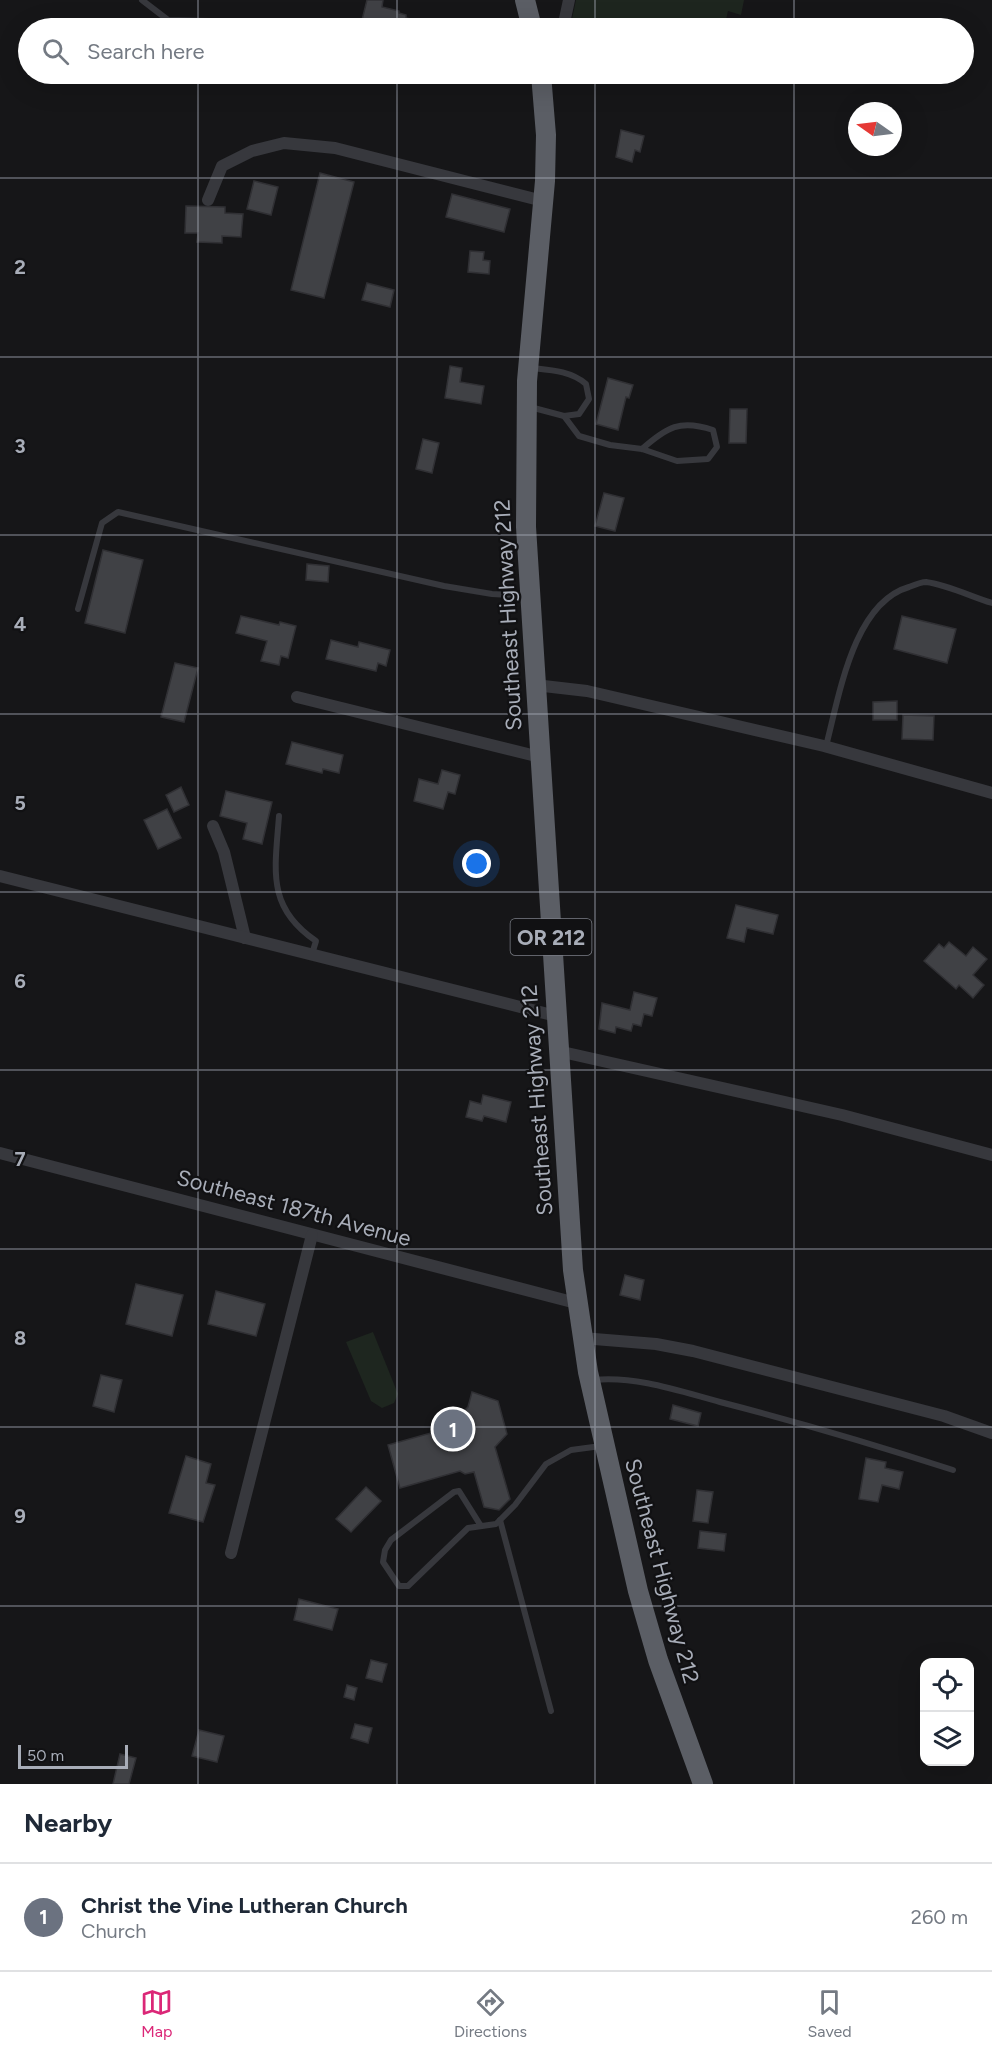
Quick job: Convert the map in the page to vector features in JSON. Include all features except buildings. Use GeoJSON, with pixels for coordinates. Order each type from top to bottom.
{"type":"FeatureCollection","features":[{"type":"Feature","properties":{"kind":"highway"},"geometry":{"type":"LineString","coordinates":[[525,0],[530,18]]}},
{"type":"Feature","properties":{"kind":"highway","name":"Southeast Highway 212"},"geometry":{"type":"LineString","coordinates":[[542,84],[546,135],[543,201],[526,406],[526,505],[529,596],[576,1303],[590,1380],[646,1622],[703,1784]]}},
{"type":"Feature","properties":{"kind":"street"},"geometry":{"type":"LineString","coordinates":[[565,18],[569,0]]}},
{"type":"Feature","properties":{"kind":"street"},"geometry":{"type":"LineString","coordinates":[[208,200],[222,166],[252,151],[284,143],[335,147],[543,201]]}},
{"type":"Feature","properties":{"kind":"street"},"geometry":{"type":"LineString","coordinates":[[535,685],[587,691],[826,746],[992,793]]}},
{"type":"Feature","properties":{"kind":"street"},"geometry":{"type":"LineString","coordinates":[[297,697],[540,757]]}},
{"type":"Feature","properties":{"kind":"street"},"geometry":{"type":"LineString","coordinates":[[213,826],[224,852],[245,938]]}},
{"type":"Feature","properties":{"kind":"street"},"geometry":{"type":"LineString","coordinates":[[0,876],[556,1016]]}},
{"type":"Feature","properties":{"kind":"street"},"geometry":{"type":"LineString","coordinates":[[558,1051],[842,1115],[992,1155]]}},
{"type":"Feature","properties":{"kind":"street","name":"Southeast 187th Avenue"},"geometry":{"type":"LineString","coordinates":[[0,1153],[576,1303]]}},
{"type":"Feature","properties":{"kind":"street"},"geometry":{"type":"LineString","coordinates":[[231,1553],[312,1235]]}},
{"type":"Feature","properties":{"kind":"street"},"geometry":{"type":"LineString","coordinates":[[582,1338],[656,1344],[693,1351],[944,1416],[992,1433]]}},
{"type":"Feature","properties":{"kind":"lane"},"geometry":{"type":"LineString","coordinates":[[142,0],[165,18]]}},
{"type":"Feature","properties":{"kind":"lane"},"geometry":{"type":"LineString","coordinates":[[526,406],[564,416],[579,414],[588,399],[586,384],[578,377],[529,368]]}},
{"type":"Feature","properties":{"kind":"lane"},"geometry":{"type":"LineString","coordinates":[[564,416],[579,436],[610,445],[642,449],[677,461],[708,459],[717,447],[713,430],[691,423],[663,431],[642,449]]}},
{"type":"Feature","properties":{"kind":"lane"},"geometry":{"type":"LineString","coordinates":[[78,609],[102,523],[118,512],[444,586],[492,594],[529,596]]}},
{"type":"Feature","properties":{"kind":"lane"},"geometry":{"type":"LineString","coordinates":[[826,746],[843,683],[857,644],[865,625],[887,596],[925,582],[992,603]]}},
{"type":"Feature","properties":{"kind":"lane"},"geometry":{"type":"LineString","coordinates":[[279,816],[275,876],[279,901],[288,917],[316,941],[312,954]]}},
{"type":"Feature","properties":{"kind":"lane"},"geometry":{"type":"LineString","coordinates":[[590,1380],[613,1378],[648,1383],[805,1424],[953,1470]]}},
{"type":"Feature","properties":{"kind":"lane"},"geometry":{"type":"LineString","coordinates":[[481,1526],[459,1491],[454,1492],[391,1540],[385,1550],[383,1563],[399,1586],[408,1586],[468,1528],[496,1524],[546,1464],[571,1450],[605,1445]]}},
{"type":"Feature","properties":{"kind":"lane"},"geometry":{"type":"LineString","coordinates":[[500,1520],[551,1711]]}},
{"type":"Feature","properties":{"kind":"shaded area"},"geometry":{"type":"Polygon","coordinates":[[[576,0],[744,0],[741,15],[728,11],[726,18],[572,18],[576,0]]]}},
{"type":"Feature","properties":{"kind":"shaded area"},"geometry":{"type":"Polygon","coordinates":[[[373,1332],[398,1394],[394,1403],[382,1408],[371,1401],[346,1342],[373,1332]]]}},
{"type":"Feature","properties":{"kind":"place","name":"Christ the Vine Lutheran Church"},"geometry":{"type":"Point","coordinates":[453,1429]}}]}
